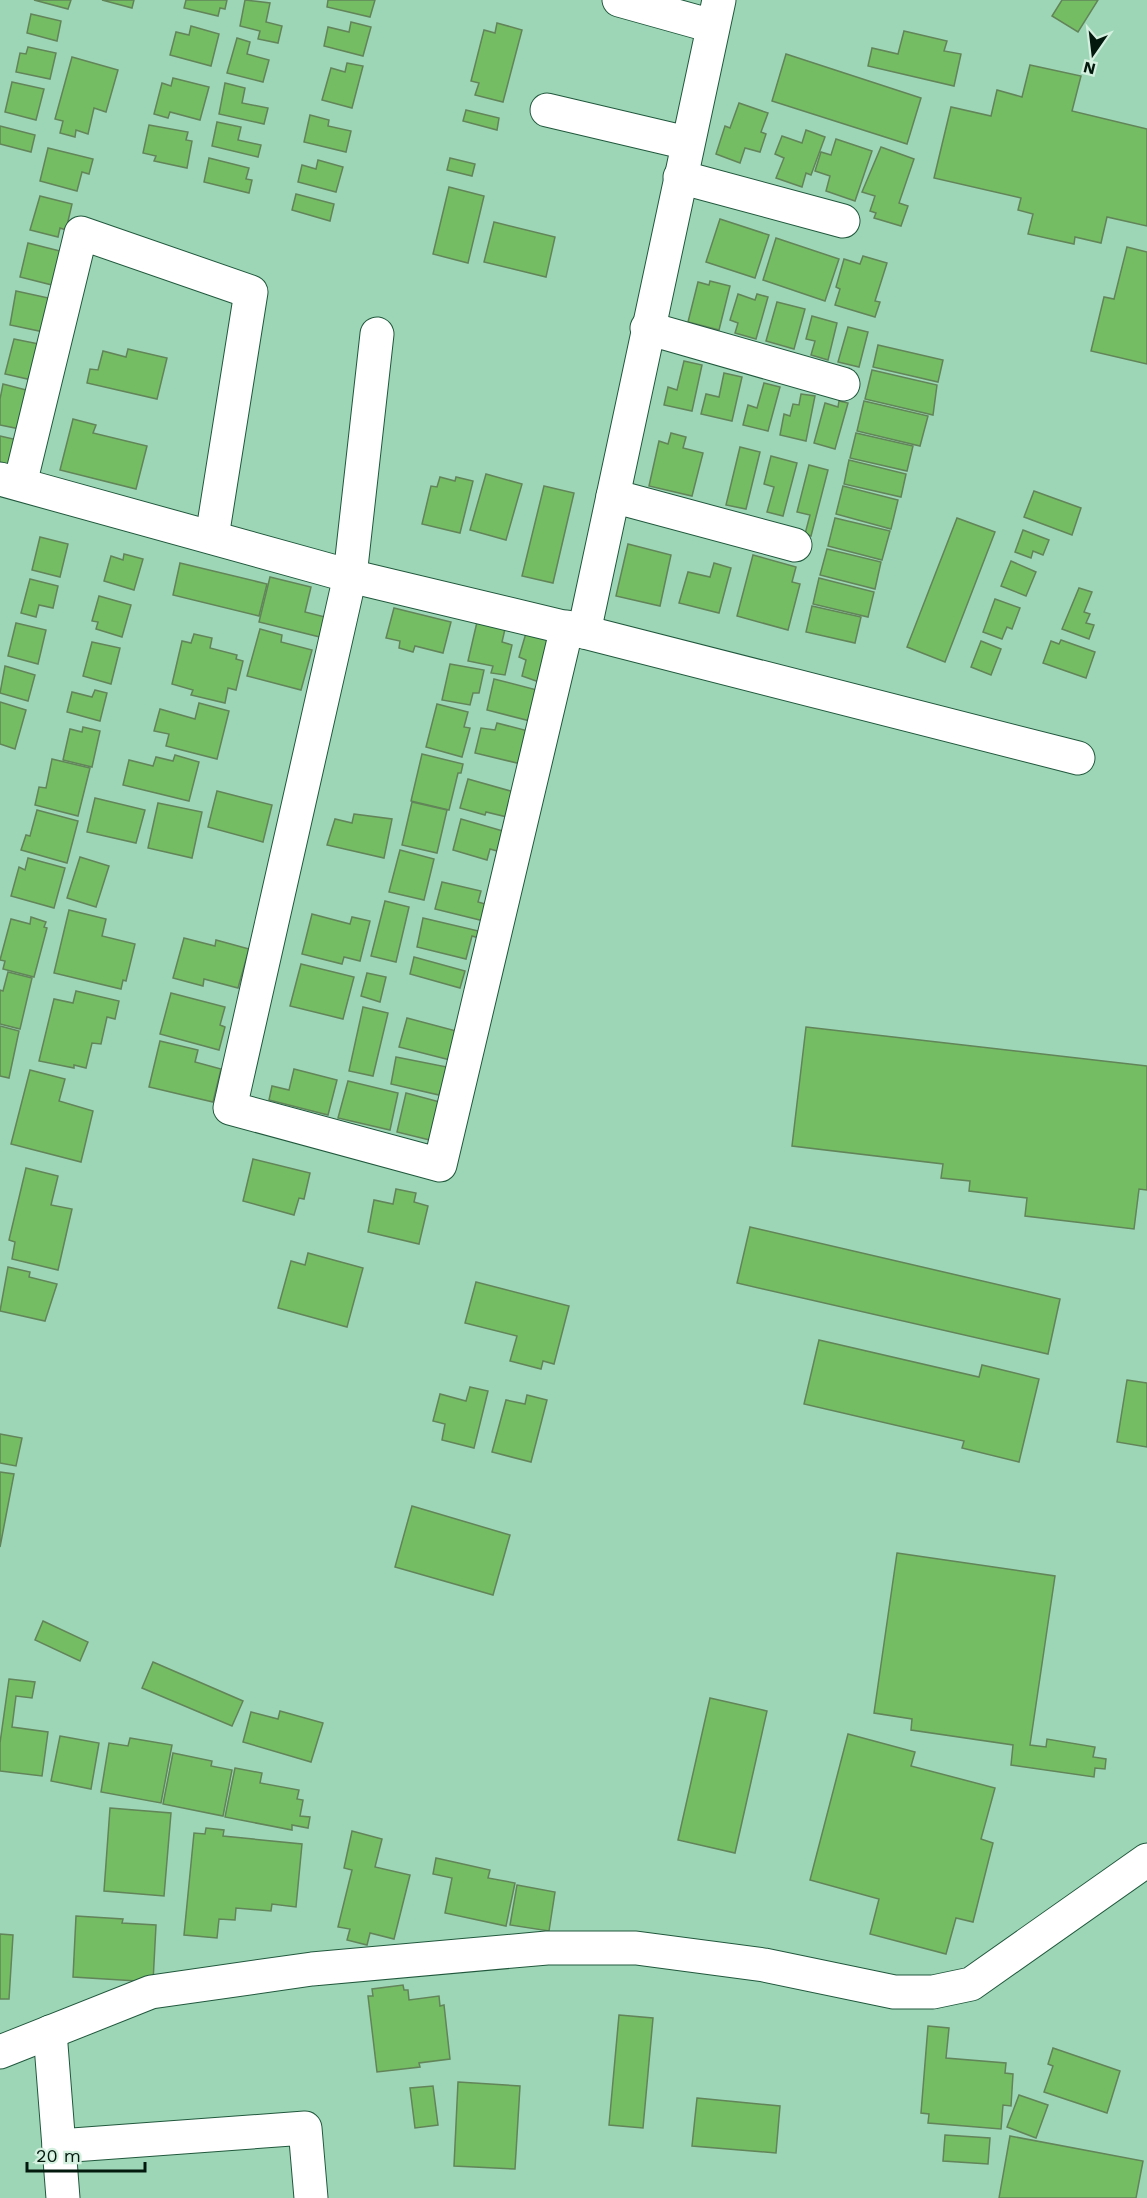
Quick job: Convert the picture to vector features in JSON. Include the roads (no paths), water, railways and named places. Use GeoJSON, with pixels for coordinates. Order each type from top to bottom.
{"type":"FeatureCollection","features":[{"type":"Feature","properties":{"kind":"street"},"geometry":{"type":"LineString","coordinates":[[378,334],[350,576],[230,1108],[440,1165],[575,629],[613,496],[716,13],[619,0]]}},
{"type":"Feature","properties":{"kind":"street"},"geometry":{"type":"LineString","coordinates":[[547,110],[687,143]]}},
{"type":"Feature","properties":{"kind":"street"},"geometry":{"type":"LineString","coordinates":[[680,177],[843,221]]}},
{"type":"Feature","properties":{"kind":"street"},"geometry":{"type":"LineString","coordinates":[[212,537],[251,291],[81,233],[10,481],[350,576],[575,629],[1078,758]]}},
{"type":"Feature","properties":{"kind":"street"},"geometry":{"type":"LineString","coordinates":[[647,328],[843,384]]}},
{"type":"Feature","properties":{"kind":"street"},"geometry":{"type":"LineString","coordinates":[[613,496],[795,545]]}},
{"type":"Feature","properties":{"kind":"street"},"geometry":{"type":"LineString","coordinates":[[0,2052],[151,1992],[312,1969],[548,1948],[636,1948],[764,1965],[894,1992],[933,1992],[971,1983],[1147,1860]]}},
{"type":"Feature","properties":{"kind":"street"},"geometry":{"type":"LineString","coordinates":[[50,2032],[63,2198]]}},
{"type":"Feature","properties":{"kind":"street"},"geometry":{"type":"LineString","coordinates":[[59,2146],[305,2128],[311,2198]]}}]}
